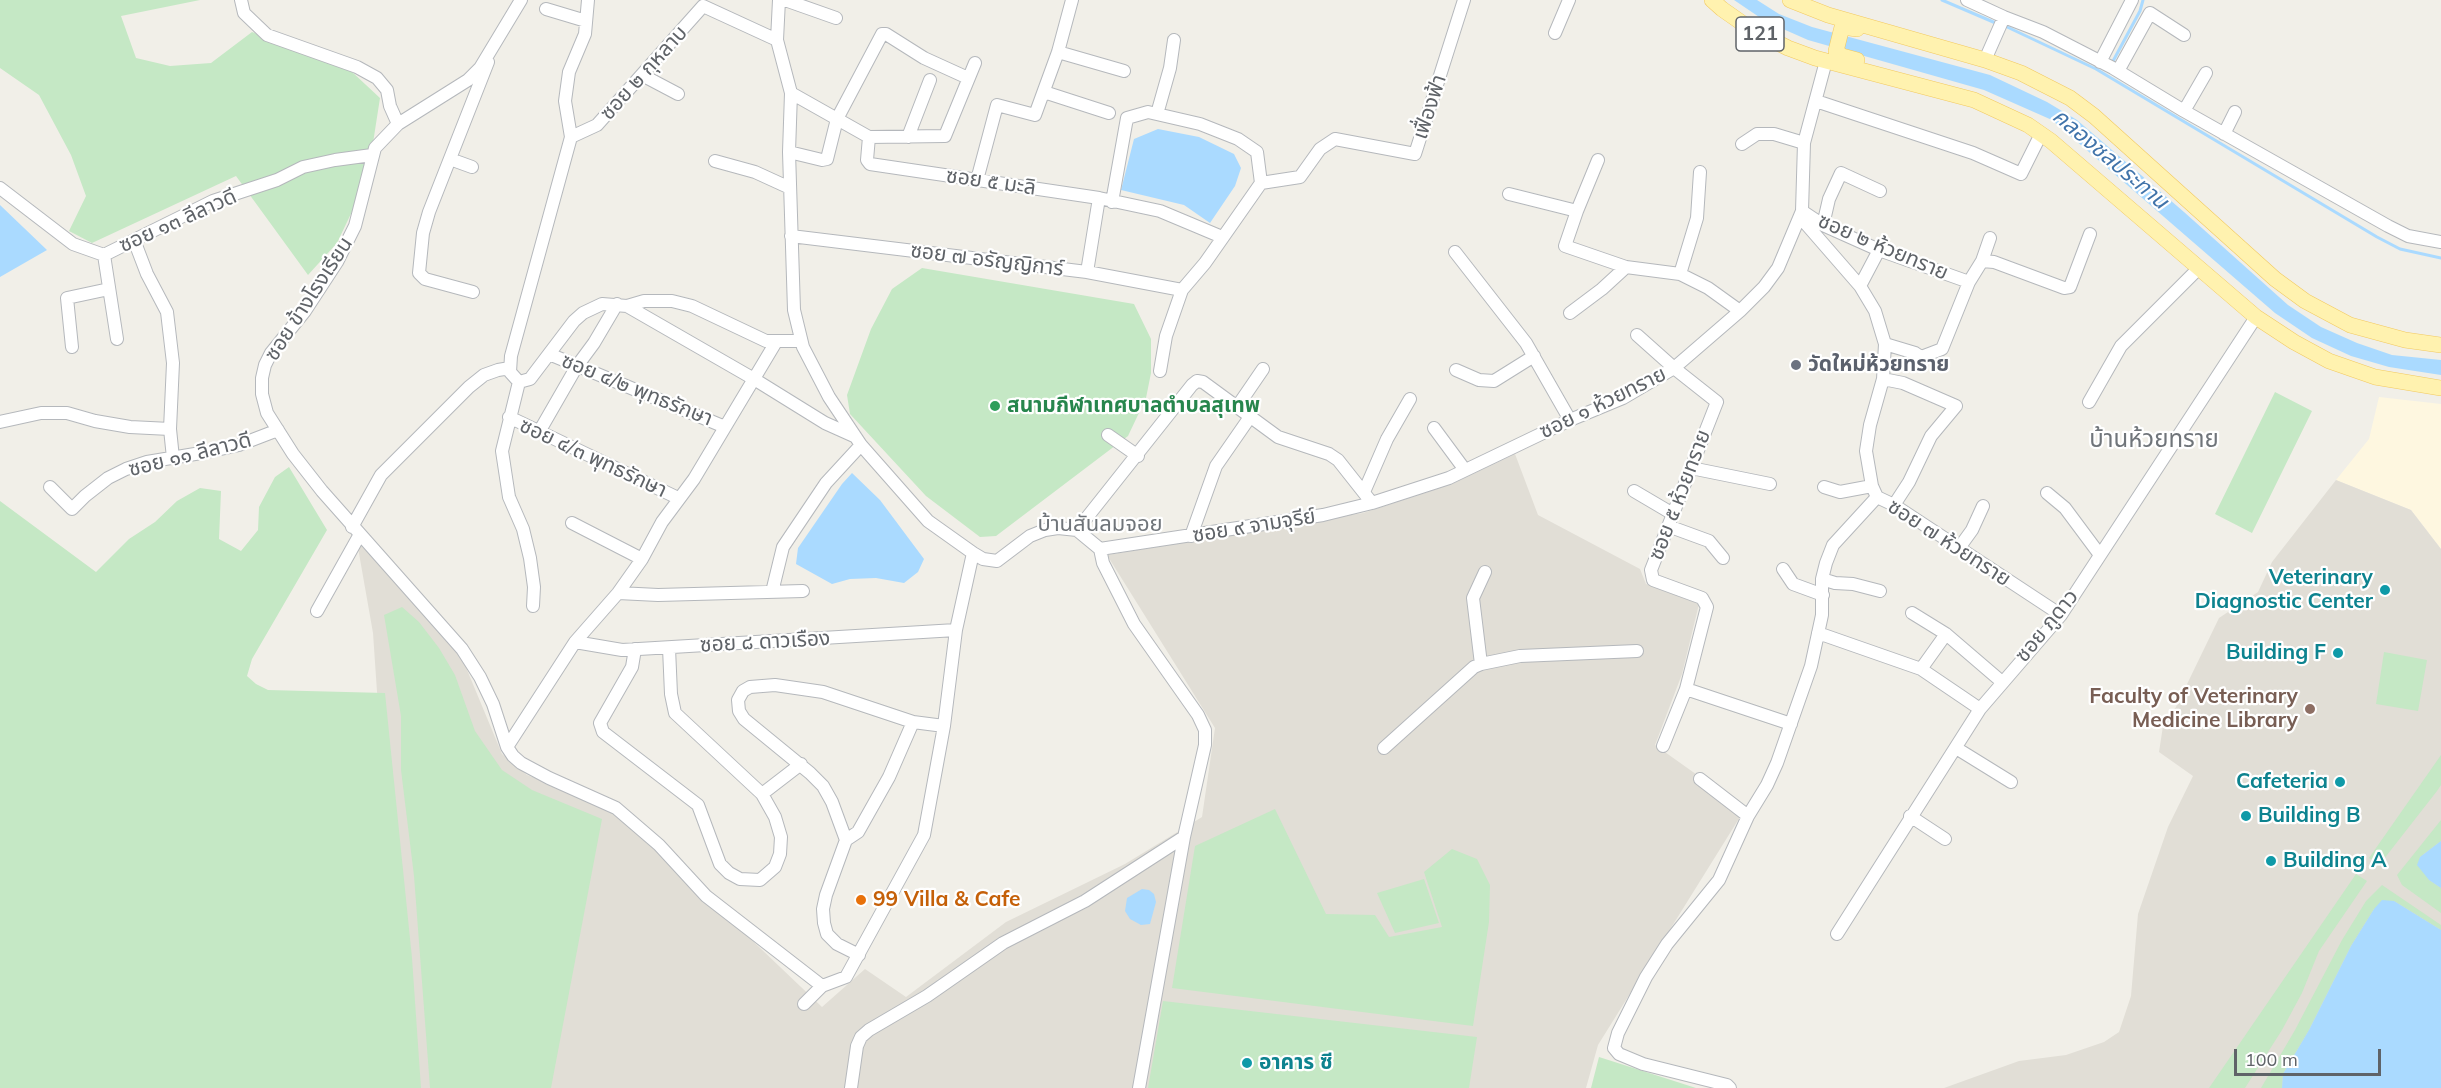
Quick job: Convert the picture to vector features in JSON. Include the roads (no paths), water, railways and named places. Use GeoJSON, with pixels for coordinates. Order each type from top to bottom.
{"type":"FeatureCollection","features":[{"type":"Feature","properties":{"kind":"main road","name":"121"},"geometry":{"type":"LineString","coordinates":[[1712,0],[1752,30],[1788,48],[1830,54],[1917,85],[1974,100],[2013,117],[2041,134],[2256,317],[2329,361],[2394,382],[2441,388]]}},
{"type":"Feature","properties":{"kind":"main road"},"geometry":{"type":"LineString","coordinates":[[1780,0],[1791,9],[1837,27],[1846,26],[1933,46]]}},
{"type":"Feature","properties":{"kind":"main road","name":"121"},"geometry":{"type":"LineString","coordinates":[[1790,0],[1828,15],[1985,60],[2070,98],[2275,279],[2305,301],[2357,328],[2405,340],[2441,345]]}},
{"type":"Feature","properties":{"kind":"main road"},"geometry":{"type":"LineString","coordinates":[[1830,54],[1837,27]]}},
{"type":"Feature","properties":{"kind":"street"},"geometry":{"type":"LineString","coordinates":[[241,0],[244,13],[267,35],[357,67],[377,78],[387,90],[398,124]]}},
{"type":"Feature","properties":{"kind":"street","name":"ซอย ข้างโรงเรียน"},"geometry":{"type":"LineString","coordinates":[[507,747],[493,705],[480,677],[462,649],[356,532],[293,454],[267,413],[262,394],[262,378],[271,353],[305,311],[337,262],[355,226],[372,155],[381,141],[398,124],[468,80],[480,68],[521,0]]}},
{"type":"Feature","properties":{"kind":"street"},"geometry":{"type":"LineString","coordinates":[[519,382],[514,378],[510,368],[511,356],[571,137],[565,101],[569,72],[585,33],[588,0]]}},
{"type":"Feature","properties":{"kind":"street"},"geometry":{"type":"LineString","coordinates":[[779,0],[777,40],[791,93],[789,152],[794,310],[801,341],[829,397],[858,441],[928,521],[983,559],[997,561],[1030,536],[1045,530],[1064,528],[1077,530],[1100,549],[1103,563],[1134,624],[1198,715],[1205,730],[1140,1088]]}},
{"type":"Feature","properties":{"kind":"street"},"geometry":{"type":"LineString","coordinates":[[785,0],[836,18]]}},
{"type":"Feature","properties":{"kind":"street"},"geometry":{"type":"LineString","coordinates":[[977,180],[997,105],[1035,115],[1058,52],[1071,0]]}},
{"type":"Feature","properties":{"kind":"street","name":"เฟื่องฟ้า"},"geometry":{"type":"LineString","coordinates":[[1261,183],[1300,177],[1320,149],[1335,140],[1415,154],[1464,0]]}},
{"type":"Feature","properties":{"kind":"street"},"geometry":{"type":"LineString","coordinates":[[1555,33],[1569,0]]}},
{"type":"Feature","properties":{"kind":"street"},"geometry":{"type":"LineString","coordinates":[[1967,0],[1995,6],[2003,20],[2043,32],[2116,70],[2388,226],[2408,236],[2441,242]]}},
{"type":"Feature","properties":{"kind":"street"},"geometry":{"type":"LineString","coordinates":[[2100,62],[2132,0]]}},
{"type":"Feature","properties":{"kind":"street","name":"ซอย ๒ กุหลาบ"},"geometry":{"type":"LineString","coordinates":[[571,137],[597,125],[703,6],[712,5],[777,40]]}},
{"type":"Feature","properties":{"kind":"street"},"geometry":{"type":"LineString","coordinates":[[546,9],[586,21]]}},
{"type":"Feature","properties":{"kind":"street"},"geometry":{"type":"LineString","coordinates":[[2116,70],[2150,13],[2184,35]]}},
{"type":"Feature","properties":{"kind":"street"},"geometry":{"type":"LineString","coordinates":[[1985,60],[2003,20]]}},
{"type":"Feature","properties":{"kind":"street"},"geometry":{"type":"LineString","coordinates":[[789,152],[825,160],[837,119],[882,34],[886,34],[924,58],[968,78]]}},
{"type":"Feature","properties":{"kind":"street"},"geometry":{"type":"LineString","coordinates":[[1157,114],[1170,68],[1174,40]]}},
{"type":"Feature","properties":{"kind":"street"},"geometry":{"type":"LineString","coordinates":[[473,292],[424,279],[419,273],[423,233],[429,212],[494,47]]}},
{"type":"Feature","properties":{"kind":"street"},"geometry":{"type":"LineString","coordinates":[[1058,52],[1124,71]]}},
{"type":"Feature","properties":{"kind":"street","name":"ซอย ๑ ห้วยทราย"},"geometry":{"type":"LineString","coordinates":[[1372,503],[1449,478],[1570,420],[1623,398],[1674,368],[1740,311],[1778,268],[1801,214],[1804,143],[1830,54]]}},
{"type":"Feature","properties":{"kind":"street"},"geometry":{"type":"LineString","coordinates":[[791,93],[869,137],[945,136],[975,63]]}},
{"type":"Feature","properties":{"kind":"street"},"geometry":{"type":"LineString","coordinates":[[2184,111],[2206,73]]}},
{"type":"Feature","properties":{"kind":"street"},"geometry":{"type":"LineString","coordinates":[[642,75],[678,94]]}},
{"type":"Feature","properties":{"kind":"street"},"geometry":{"type":"LineString","coordinates":[[909,136],[930,80]]}},
{"type":"Feature","properties":{"kind":"street"},"geometry":{"type":"LineString","coordinates":[[1044,92],[1109,113]]}},
{"type":"Feature","properties":{"kind":"street"},"geometry":{"type":"LineString","coordinates":[[1816,101],[1973,153],[2021,174],[2041,134]]}},
{"type":"Feature","properties":{"kind":"street"},"geometry":{"type":"LineString","coordinates":[[1112,202],[1128,118],[1149,112],[1200,124],[1238,139],[1257,152],[1261,183],[1182,290],[1166,336],[1160,371]]}},
{"type":"Feature","properties":{"kind":"street"},"geometry":{"type":"LineString","coordinates":[[2224,134],[2235,112]]}},
{"type":"Feature","properties":{"kind":"street"},"geometry":{"type":"LineString","coordinates":[[1742,144],[1757,134],[1774,134],[1804,143]]}},
{"type":"Feature","properties":{"kind":"street","name":"ซอย ๕ มะลิ"},"geometry":{"type":"LineString","coordinates":[[869,137],[867,160],[870,164],[1099,198],[1160,211],[1222,237]]}},
{"type":"Feature","properties":{"kind":"street","name":"ซอย ๑๓ ลีลาวดี"},"geometry":{"type":"LineString","coordinates":[[0,188],[73,244],[105,255],[213,201],[277,180],[303,167],[372,155]]}},
{"type":"Feature","properties":{"kind":"street"},"geometry":{"type":"LineString","coordinates":[[450,159],[472,167]]}},
{"type":"Feature","properties":{"kind":"street"},"geometry":{"type":"LineString","coordinates":[[1598,160],[1565,246],[1626,267],[1680,274],[1708,288],[1740,311]]}},
{"type":"Feature","properties":{"kind":"street"},"geometry":{"type":"LineString","coordinates":[[715,161],[755,172],[790,188]]}},
{"type":"Feature","properties":{"kind":"street"},"geometry":{"type":"LineString","coordinates":[[1680,274],[1697,218],[1700,172]]}},
{"type":"Feature","properties":{"kind":"street"},"geometry":{"type":"LineString","coordinates":[[1823,225],[1829,199],[1841,173],[1880,191]]}},
{"type":"Feature","properties":{"kind":"street"},"geometry":{"type":"LineString","coordinates":[[1509,194],[1577,211]]}},
{"type":"Feature","properties":{"kind":"street"},"geometry":{"type":"LineString","coordinates":[[1087,272],[1099,198]]}},
{"type":"Feature","properties":{"kind":"street"},"geometry":{"type":"LineString","coordinates":[[1801,214],[1860,286],[1875,311],[1885,344],[1915,352],[1921,357],[1942,349],[1969,282]]}},
{"type":"Feature","properties":{"kind":"street","name":"ซอย ๒ ห้วยทราย"},"geometry":{"type":"LineString","coordinates":[[1801,214],[1879,250],[1969,282],[1982,261],[1994,262],[2064,288],[2070,287],[2090,234]]}},
{"type":"Feature","properties":{"kind":"street","name":"ซอย ๗ อรัญญิการ์"},"geometry":{"type":"LineString","coordinates":[[791,236],[1087,272],[1182,290]]}},
{"type":"Feature","properties":{"kind":"street"},"geometry":{"type":"LineString","coordinates":[[1982,261],[1990,238]]}},
{"type":"Feature","properties":{"kind":"street"},"geometry":{"type":"LineString","coordinates":[[134,240],[147,274],[167,312],[173,363],[170,429],[172,458]]}},
{"type":"Feature","properties":{"kind":"street"},"geometry":{"type":"LineString","coordinates":[[1860,286],[1879,250]]}},
{"type":"Feature","properties":{"kind":"street"},"geometry":{"type":"LineString","coordinates":[[1455,252],[1526,343],[1570,420]]}},
{"type":"Feature","properties":{"kind":"street"},"geometry":{"type":"LineString","coordinates":[[105,255],[117,339]]}},
{"type":"Feature","properties":{"kind":"street"},"geometry":{"type":"LineString","coordinates":[[1570,313],[1626,267]]}},
{"type":"Feature","properties":{"kind":"street"},"geometry":{"type":"LineString","coordinates":[[2089,402],[2121,346],[2199,268]]}},
{"type":"Feature","properties":{"kind":"street"},"geometry":{"type":"LineString","coordinates":[[72,347],[67,298],[110,289]]}},
{"type":"Feature","properties":{"kind":"street"},"geometry":{"type":"LineString","coordinates":[[519,382],[530,379],[574,321],[583,313],[602,304],[622,305],[644,301],[672,301],[692,306],[766,341],[801,341]]}},
{"type":"Feature","properties":{"kind":"street"},"geometry":{"type":"LineString","coordinates":[[622,305],[858,441]]}},
{"type":"Feature","properties":{"kind":"street"},"geometry":{"type":"LineString","coordinates":[[539,432],[577,366],[622,305]]}},
{"type":"Feature","properties":{"kind":"street","name":"ซอย ภูดาว"},"geometry":{"type":"LineString","coordinates":[[1838,934],[1910,816],[1980,709],[2061,615],[2256,317]]}},
{"type":"Feature","properties":{"kind":"street"},"geometry":{"type":"LineString","coordinates":[[1637,335],[1674,368]]}},
{"type":"Feature","properties":{"kind":"street"},"geometry":{"type":"LineString","coordinates":[[776,342],[694,479],[678,498],[642,559],[618,593],[575,642],[507,747],[521,763],[616,808],[659,845],[706,896],[822,986]]}},
{"type":"Feature","properties":{"kind":"street","name":"ซอย ๗ ห้วยทราย"},"geometry":{"type":"LineString","coordinates":[[1885,344],[1883,379],[1869,425],[1866,451],[1875,491],[2061,615]]}},
{"type":"Feature","properties":{"kind":"street","name":"ซอย ๔/๒ พุทธรักษา"},"geometry":{"type":"LineString","coordinates":[[549,354],[725,427]]}},
{"type":"Feature","properties":{"kind":"street"},"geometry":{"type":"LineString","coordinates":[[1456,370],[1479,380],[1494,381],[1534,356]]}},
{"type":"Feature","properties":{"kind":"street"},"geometry":{"type":"LineString","coordinates":[[317,611],[381,475],[469,387],[484,375],[510,368]]}},
{"type":"Feature","properties":{"kind":"street","name":"ซอย ๕ ห้วยทราย"},"geometry":{"type":"LineString","coordinates":[[1663,746],[1686,689],[1707,607],[1702,598],[1653,580],[1651,570],[1717,402],[1674,368]]}},
{"type":"Feature","properties":{"kind":"street"},"geometry":{"type":"LineString","coordinates":[[1237,407],[1263,369]]}},
{"type":"Feature","properties":{"kind":"street"},"geometry":{"type":"LineString","coordinates":[[1883,379],[1903,383],[1956,406],[1931,436],[1909,482],[1894,505]]}},
{"type":"Feature","properties":{"kind":"street"},"geometry":{"type":"LineString","coordinates":[[1077,530],[1138,456],[1192,384],[1197,381],[1203,382],[1278,437],[1329,454],[1338,460],[1372,503]]}},
{"type":"Feature","properties":{"kind":"street"},"geometry":{"type":"LineString","coordinates":[[519,382],[508,417],[502,451],[503,471],[509,497],[523,529],[530,558],[534,587],[533,606]]}},
{"type":"Feature","properties":{"kind":"street"},"geometry":{"type":"LineString","coordinates":[[1364,492],[1387,439],[1410,399]]}},
{"type":"Feature","properties":{"kind":"street"},"geometry":{"type":"LineString","coordinates":[[0,422],[40,413],[67,413],[130,427],[170,429]]}},
{"type":"Feature","properties":{"kind":"street","name":"ซอย ๔/๓ พุทธรักษา"},"geometry":{"type":"LineString","coordinates":[[508,417],[678,498]]}},
{"type":"Feature","properties":{"kind":"street"},"geometry":{"type":"LineString","coordinates":[[1191,536],[1216,466],[1250,417]]}},
{"type":"Feature","properties":{"kind":"street"},"geometry":{"type":"LineString","coordinates":[[1434,428],[1465,470]]}},
{"type":"Feature","properties":{"kind":"street","name":"ซอย ๑๑ ลีลาวดี"},"geometry":{"type":"LineString","coordinates":[[50,487],[72,508],[108,478],[147,462],[239,445],[278,430]]}},
{"type":"Feature","properties":{"kind":"street"},"geometry":{"type":"LineString","coordinates":[[1108,435],[1138,456]]}},
{"type":"Feature","properties":{"kind":"street"},"geometry":{"type":"LineString","coordinates":[[772,592],[783,547],[826,483],[858,441]]}},
{"type":"Feature","properties":{"kind":"street"},"geometry":{"type":"LineString","coordinates":[[1691,468],[1770,484]]}},
{"type":"Feature","properties":{"kind":"street"},"geometry":{"type":"LineString","coordinates":[[1824,487],[1840,492],[1875,491]]}},
{"type":"Feature","properties":{"kind":"street"},"geometry":{"type":"LineString","coordinates":[[1634,491],[1673,513]]}},
{"type":"Feature","properties":{"kind":"street"},"geometry":{"type":"LineString","coordinates":[[1730,1088],[1727,1085],[1644,1064],[1619,1054],[1614,1048],[1618,1034],[1646,977],[1667,944],[1719,880],[1748,816],[1767,785],[1811,666],[1822,615],[1822,579],[1833,544],[1875,491]]}},
{"type":"Feature","properties":{"kind":"street"},"geometry":{"type":"LineString","coordinates":[[2047,493],[2065,508],[2100,555]]}},
{"type":"Feature","properties":{"kind":"street","name":"ซอย ๙ จามจุรีย์"},"geometry":{"type":"LineString","coordinates":[[1100,549],[1323,515],[1372,503]]}},
{"type":"Feature","properties":{"kind":"street"},"geometry":{"type":"LineString","coordinates":[[1959,548],[1972,530],[1983,506]]}},
{"type":"Feature","properties":{"kind":"street"},"geometry":{"type":"LineString","coordinates":[[572,523],[642,559]]}},
{"type":"Feature","properties":{"kind":"street"},"geometry":{"type":"LineString","coordinates":[[1668,526],[1709,541],[1724,558]]}},
{"type":"Feature","properties":{"kind":"street"},"geometry":{"type":"LineString","coordinates":[[804,1004],[822,986],[846,977],[924,835],[944,726],[956,630],[973,553]]}},
{"type":"Feature","properties":{"kind":"street"},"geometry":{"type":"LineString","coordinates":[[1783,569],[1793,584],[1823,595]]}},
{"type":"Feature","properties":{"kind":"street"},"geometry":{"type":"LineString","coordinates":[[1481,664],[1473,598],[1485,572]]}},
{"type":"Feature","properties":{"kind":"street"},"geometry":{"type":"LineString","coordinates":[[1822,579],[1880,591]]}},
{"type":"Feature","properties":{"kind":"street"},"geometry":{"type":"LineString","coordinates":[[618,593],[658,595],[803,591]]}},
{"type":"Feature","properties":{"kind":"street"},"geometry":{"type":"LineString","coordinates":[[1912,613],[1946,634],[2002,682]]}},
{"type":"Feature","properties":{"kind":"street","name":"ซอย ๘ ดาวเรือง"},"geometry":{"type":"LineString","coordinates":[[575,642],[597,648],[669,648],[956,630]]}},
{"type":"Feature","properties":{"kind":"street"},"geometry":{"type":"LineString","coordinates":[[1818,633],[1921,669],[1980,709]]}},
{"type":"Feature","properties":{"kind":"street"},"geometry":{"type":"LineString","coordinates":[[1921,669],[1946,634]]}},
{"type":"Feature","properties":{"kind":"street"},"geometry":{"type":"LineString","coordinates":[[635,649],[632,667],[600,723],[603,732],[698,806],[720,864],[729,873],[740,879],[760,880],[775,867],[780,854],[781,837],[775,817],[762,794],[742,773],[675,712],[671,694],[669,648]]}},
{"type":"Feature","properties":{"kind":"street"},"geometry":{"type":"LineString","coordinates":[[1384,748],[1474,667],[1481,664],[1520,656],[1637,651]]}},
{"type":"Feature","properties":{"kind":"street"},"geometry":{"type":"LineString","coordinates":[[846,840],[832,802],[823,786],[801,764],[744,719],[739,711],[738,700],[743,691],[759,685],[775,685],[823,692],[914,722],[944,726]]}},
{"type":"Feature","properties":{"kind":"street"},"geometry":{"type":"LineString","coordinates":[[1686,689],[1791,724]]}},
{"type":"Feature","properties":{"kind":"street"},"geometry":{"type":"LineString","coordinates":[[859,955],[837,944],[827,934],[823,909],[826,895],[846,840],[858,832],[889,777],[914,722]]}},
{"type":"Feature","properties":{"kind":"street"},"geometry":{"type":"LineString","coordinates":[[1956,748],[2011,782]]}},
{"type":"Feature","properties":{"kind":"street"},"geometry":{"type":"LineString","coordinates":[[762,794],[801,764]]}},
{"type":"Feature","properties":{"kind":"street"},"geometry":{"type":"LineString","coordinates":[[1700,779],[1748,816]]}},
{"type":"Feature","properties":{"kind":"street"},"geometry":{"type":"LineString","coordinates":[[1910,816],[1945,839]]}},
{"type":"Feature","properties":{"kind":"street"},"geometry":{"type":"LineString","coordinates":[[851,1088],[857,1046],[861,1037],[869,1030],[927,996],[1003,943],[1085,902],[1184,837]]}},
{"type":"Feature","properties":{"kind":"water","name":"คลองชลประทาน"},"geometry":{"type":"Polygon","coordinates":[[[1734,0],[1757,0],[1779,14],[1812,27],[1990,75],[2047,102],[2077,120],[2288,305],[2321,327],[2357,343],[2392,355],[2441,360],[2441,375],[2389,367],[2351,356],[2312,338],[2275,313],[2052,120],[1984,90],[1808,40],[1765,21],[1734,0]]]}},
{"type":"Feature","properties":{"kind":"water"},"geometry":{"type":"Polygon","coordinates":[[[1158,129],[1199,137],[1234,154],[1241,168],[1235,186],[1210,223],[1184,205],[1121,190],[1134,139],[1158,129]]]}},
{"type":"Feature","properties":{"kind":"water"},"geometry":{"type":"Polygon","coordinates":[[[0,205],[47,250],[0,277],[0,205]]]}},
{"type":"Feature","properties":{"kind":"water"},"geometry":{"type":"Polygon","coordinates":[[[852,473],[880,500],[924,559],[918,572],[904,583],[876,578],[850,579],[832,584],[796,564],[798,548],[852,473]]]}},
{"type":"Feature","properties":{"kind":"water"},"geometry":{"type":"Polygon","coordinates":[[[2441,841],[2441,888],[2429,880],[2417,865],[2420,857],[2441,841]]]}},
{"type":"Feature","properties":{"kind":"water"},"geometry":{"type":"Polygon","coordinates":[[[1142,889],[1154,894],[1156,902],[1150,924],[1141,925],[1130,919],[1125,911],[1127,898],[1142,889]]]}},
{"type":"Feature","properties":{"kind":"water"},"geometry":{"type":"Polygon","coordinates":[[[2382,900],[2394,901],[2441,930],[2441,1088],[2282,1088],[2283,1074],[2309,1030],[2351,946],[2382,900]]]}},
{"type":"Feature","properties":{"kind":"waterway"},"geometry":{"type":"LineString","coordinates":[[1942,0],[1998,24]]}},
{"type":"Feature","properties":{"kind":"waterway"},"geometry":{"type":"LineString","coordinates":[[2112,63],[2140,11],[2143,0]]}},
{"type":"Feature","properties":{"kind":"waterway"},"geometry":{"type":"LineString","coordinates":[[2005,26],[2096,69],[2377,237],[2400,249],[2441,258]]}},
{"type":"Feature","properties":{"kind":"place","name":"วัดใหม่ห้วยทราย"},"geometry":{"type":"Point","coordinates":[1796,365]}},
{"type":"Feature","properties":{"kind":"place","name":"สนามกีฬาเทศบาลตำบลสุเทพ"},"geometry":{"type":"Point","coordinates":[995,406]}},
{"type":"Feature","properties":{"kind":"place","name":"Veterinary Diagnostic Center"},"geometry":{"type":"Point","coordinates":[2385,590]}},
{"type":"Feature","properties":{"kind":"place","name":"Building F"},"geometry":{"type":"Point","coordinates":[2338,653]}},
{"type":"Feature","properties":{"kind":"place","name":"Faculty of Veterinary Medicine Library"},"geometry":{"type":"Point","coordinates":[2310,709]}},
{"type":"Feature","properties":{"kind":"place","name":"Cafeteria"},"geometry":{"type":"Point","coordinates":[2340,782]}},
{"type":"Feature","properties":{"kind":"place","name":"Building B"},"geometry":{"type":"Point","coordinates":[2246,816]}},
{"type":"Feature","properties":{"kind":"place","name":"Building A"},"geometry":{"type":"Point","coordinates":[2271,861]}},
{"type":"Feature","properties":{"kind":"place","name":"99 Villa & Cafe"},"geometry":{"type":"Point","coordinates":[861,900]}},
{"type":"Feature","properties":{"kind":"place","name":"อาคาร ซี"},"geometry":{"type":"Point","coordinates":[1247,1063]}},
{"type":"Feature","properties":{"kind":"district","name":"บ้านห้วยทราย"},"geometry":{"type":"Point","coordinates":[2154,440]}},
{"type":"Feature","properties":{"kind":"district","name":"บ้านสันลมจอย"},"geometry":{"type":"Point","coordinates":[1100,524]}}]}
